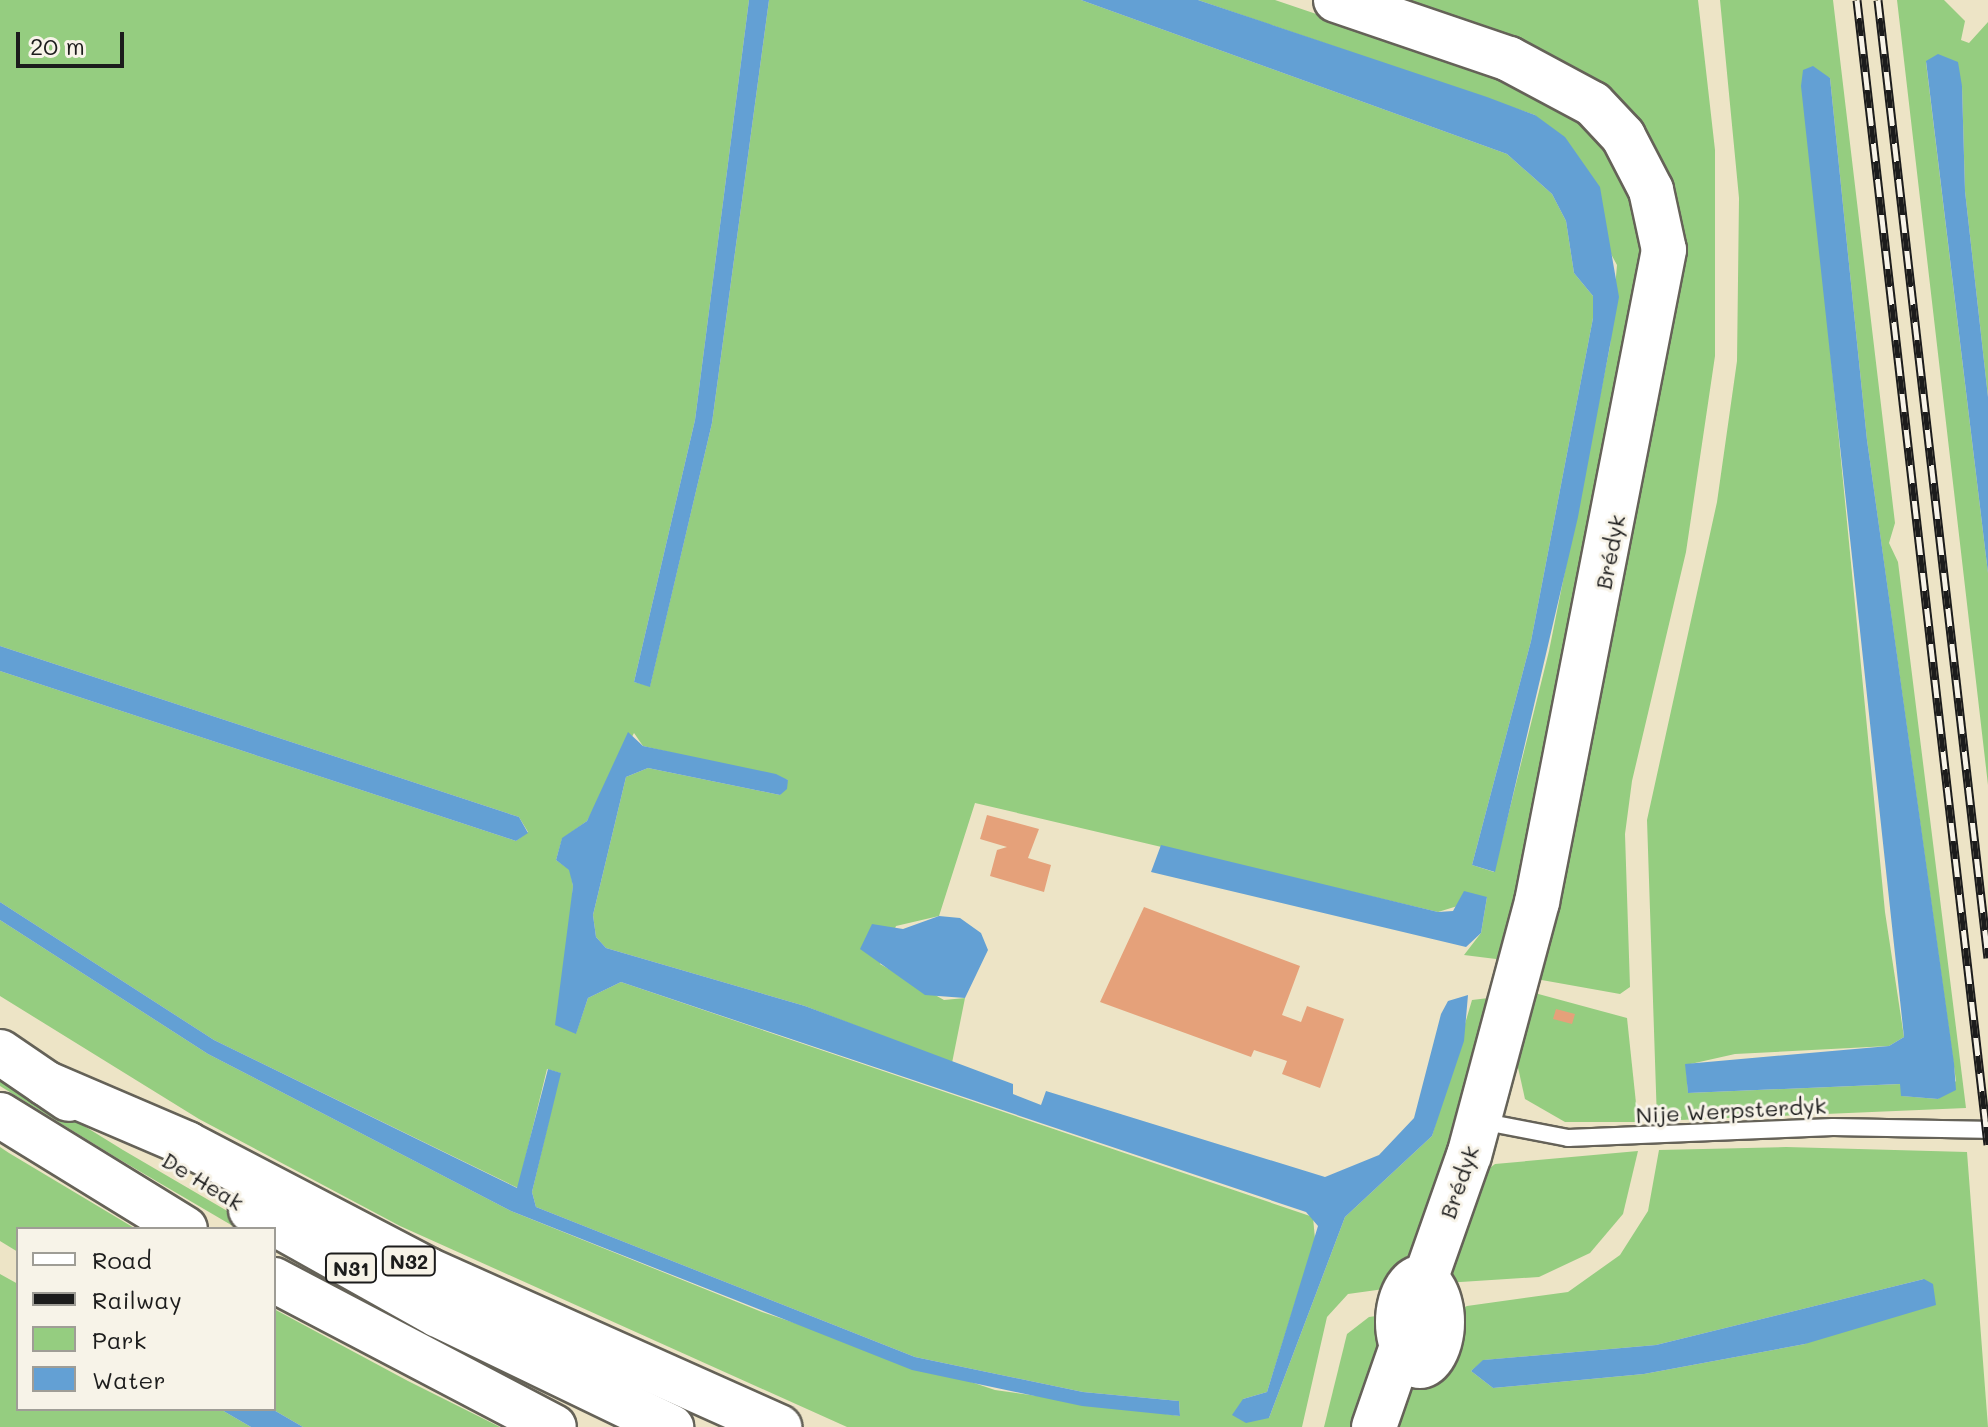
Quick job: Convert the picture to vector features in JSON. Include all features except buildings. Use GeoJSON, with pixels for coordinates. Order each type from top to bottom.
{"type":"FeatureCollection","features":[{"type":"Feature","properties":{"kind":"main road","name":"Brédyk"},"geometry":{"type":"LineString","coordinates":[[1336,0],[1509,59],[1593,104],[1623,136],[1651,190],[1664,250],[1556,817],[1479,1121],[1374,1427]]}},
{"type":"Feature","properties":{"kind":"main road","name":"De Heak"},"geometry":{"type":"LineString","coordinates":[[0,1052],[45,1083],[334,1259],[671,1427]]}},
{"type":"Feature","properties":{"kind":"main road","name":"N32"},"geometry":{"type":"LineString","coordinates":[[45,1083],[187,1144],[441,1277],[779,1427]]}},
{"type":"Feature","properties":{"kind":"main road"},"geometry":{"type":"LineString","coordinates":[[0,1115],[182,1227]]}},
{"type":"Feature","properties":{"kind":"main road","name":"N31"},"geometry":{"type":"LineString","coordinates":[[276,1281],[554,1427]]}},
{"type":"Feature","properties":{"kind":"lane","name":"Nije Werpsterdyk"},"geometry":{"type":"LineString","coordinates":[[1479,1121],[1568,1138],[1833,1127],[1988,1130]]}},
{"type":"Feature","properties":{"kind":"green space"},"geometry":{"type":"Polygon","coordinates":[[[0,0],[749,0],[695,420],[634,682],[650,686],[712,423],[769,0],[1081,0],[1507,154],[1552,194],[1566,221],[1574,273],[1593,296],[1593,318],[1531,641],[1472,865],[1494,872],[1549,651],[1610,346],[1617,265],[1535,115],[1198,0],[1275,0],[1502,77],[1580,119],[1607,148],[1635,210],[1642,250],[1504,960],[1464,955],[1481,933],[1487,897],[1438,912],[975,803],[939,916],[896,926],[880,964],[944,1000],[965,998],[952,1063],[805,1006],[606,948],[596,937],[593,915],[626,777],[648,768],[780,795],[788,780],[643,746],[634,733],[587,821],[562,839],[556,860],[570,870],[573,886],[568,950],[576,1033],[588,998],[621,982],[1313,1217],[1315,1239],[1267,1392],[1243,1399],[1269,1418],[1345,1217],[1432,1136],[1472,1000],[1497,997],[1412,1260],[1384,1289],[1348,1294],[1327,1317],[1302,1427],[847,1427],[400,1226],[199,1119],[0,996],[0,920],[208,1054],[511,1211],[762,1312],[995,1390],[1180,1416],[1179,1401],[1083,1392],[915,1357],[536,1207],[532,1192],[560,1073],[547,1069],[518,1188],[214,1040],[0,902],[0,671],[516,841],[528,832],[519,817],[0,646],[0,0]]]}},
{"type":"Feature","properties":{"kind":"green space"},"geometry":{"type":"Polygon","coordinates":[[[1395,0],[1698,0],[1715,150],[1715,356],[1686,552],[1632,781],[1625,834],[1630,987],[1620,994],[1536,979],[1607,656],[1683,249],[1605,90],[1562,60],[1395,0]]]}},
{"type":"Feature","properties":{"kind":"green space"},"geometry":{"type":"Polygon","coordinates":[[[1720,0],[1833,0],[1895,523],[1889,543],[1898,562],[1966,1108],[1657,1121],[1647,820],[1717,502],[1737,361],[1739,198],[1720,0]],[[1803,70],[1885,912],[1904,1037],[1889,1046],[1735,1054],[1686,1065],[1688,1093],[1901,1084],[1902,1096],[1938,1099],[1956,1081],[1867,440],[1830,78],[1803,70]]]}},
{"type":"Feature","properties":{"kind":"green space"},"geometry":{"type":"Polygon","coordinates":[[[1897,0],[1944,0],[1965,21],[1961,40],[1969,43],[1988,22],[1988,397],[1965,191],[1962,86],[1926,62],[1988,573],[1988,785],[1897,0]]]}},
{"type":"Feature","properties":{"kind":"green space"},"geometry":{"type":"Polygon","coordinates":[[[1531,992],[1627,1018],[1638,1122],[1565,1122],[1525,1099],[1517,1063],[1531,992]]]}},
{"type":"Feature","properties":{"kind":"green space"},"geometry":{"type":"Polygon","coordinates":[[[0,1074],[255,1227],[235,1227],[0,1086],[0,1074]]]}},
{"type":"Feature","properties":{"kind":"green space"},"geometry":{"type":"Polygon","coordinates":[[[0,1147],[133,1227],[16,1227],[16,1251],[0,1241],[0,1147]]]}},
{"type":"Feature","properties":{"kind":"green space"},"geometry":{"type":"Polygon","coordinates":[[[1786,1147],[1967,1152],[1988,1427],[1392,1427],[1438,1319],[1467,1306],[1568,1292],[1620,1255],[1648,1211],[1659,1150],[1786,1147]],[[1924,1279],[1656,1345],[1484,1360],[1471,1371],[1493,1388],[1644,1374],[1805,1344],[1924,1279]]]}},
{"type":"Feature","properties":{"kind":"green space"},"geometry":{"type":"Polygon","coordinates":[[[1638,1151],[1623,1214],[1590,1253],[1539,1277],[1445,1283],[1482,1174],[1495,1164],[1638,1151]]]}},
{"type":"Feature","properties":{"kind":"green space"},"geometry":{"type":"Polygon","coordinates":[[[0,1274],[16,1283],[16,1411],[223,1411],[251,1427],[0,1427],[0,1274]]]}},
{"type":"Feature","properties":{"kind":"green space"},"geometry":{"type":"Polygon","coordinates":[[[276,1310],[500,1427],[303,1427],[275,1411],[276,1310]]]}},
{"type":"Feature","properties":{"kind":"green space"},"geometry":{"type":"Polygon","coordinates":[[[1390,1314],[1357,1427],[1324,1427],[1347,1334],[1369,1317],[1390,1314]]]}},
{"type":"Feature","properties":{"kind":"water"},"geometry":{"type":"Polygon","coordinates":[[[749,0],[769,0],[712,423],[650,687],[634,682],[695,420],[749,0]]]}},
{"type":"Feature","properties":{"kind":"water"},"geometry":{"type":"Polygon","coordinates":[[[1081,0],[1198,0],[1487,97],[1535,115],[1565,137],[1600,187],[1619,297],[1578,517],[1495,872],[1472,865],[1531,641],[1593,318],[1593,296],[1574,273],[1566,221],[1552,194],[1507,154],[1081,0]]]}},
{"type":"Feature","properties":{"kind":"water"},"geometry":{"type":"Polygon","coordinates":[[[1938,54],[1958,62],[1962,86],[1965,191],[1988,397],[1988,573],[1926,61],[1938,54]]]}},
{"type":"Feature","properties":{"kind":"water"},"geometry":{"type":"Polygon","coordinates":[[[1813,66],[1830,78],[1867,440],[1954,1063],[1956,1090],[1938,1099],[1901,1096],[1900,1084],[1688,1093],[1685,1064],[1889,1046],[1904,1037],[1801,86],[1803,70],[1813,66]]]}},
{"type":"Feature","properties":{"kind":"water"},"geometry":{"type":"Polygon","coordinates":[[[0,646],[519,817],[528,833],[516,841],[0,671],[0,646]]]}},
{"type":"Feature","properties":{"kind":"water"},"geometry":{"type":"Polygon","coordinates":[[[628,732],[643,746],[776,774],[788,780],[787,789],[780,795],[648,768],[626,777],[593,915],[596,937],[606,948],[805,1006],[1013,1084],[1013,1094],[1041,1105],[1046,1091],[1325,1177],[1379,1155],[1414,1118],[1441,1014],[1448,1001],[1468,995],[1464,1041],[1432,1136],[1345,1217],[1269,1418],[1246,1423],[1232,1415],[1243,1399],[1267,1392],[1318,1226],[1306,1212],[621,982],[588,998],[576,1034],[555,1025],[573,886],[569,870],[556,860],[562,838],[587,821],[628,732]]]}},
{"type":"Feature","properties":{"kind":"water"},"geometry":{"type":"Polygon","coordinates":[[[1161,845],[1438,912],[1453,911],[1464,891],[1487,897],[1481,933],[1466,947],[1151,872],[1161,845]]]}},
{"type":"Feature","properties":{"kind":"water"},"geometry":{"type":"Polygon","coordinates":[[[0,902],[214,1040],[517,1188],[548,1069],[561,1073],[532,1192],[536,1207],[915,1357],[1083,1392],[1179,1401],[1180,1416],[1082,1406],[912,1370],[511,1211],[208,1054],[0,920],[0,902]]]}},
{"type":"Feature","properties":{"kind":"water"},"geometry":{"type":"Polygon","coordinates":[[[939,916],[960,918],[981,933],[988,950],[965,998],[925,995],[860,949],[872,924],[903,929],[939,916]]]}},
{"type":"Feature","properties":{"kind":"water"},"geometry":{"type":"Polygon","coordinates":[[[1924,1279],[1933,1284],[1936,1305],[1805,1344],[1644,1374],[1493,1388],[1471,1371],[1483,1360],[1656,1345],[1924,1279]]]}},
{"type":"Feature","properties":{"kind":"water"},"geometry":{"type":"Polygon","coordinates":[[[223,1411],[275,1411],[303,1427],[251,1427],[223,1411]]]}},
{"type":"Feature","properties":{"kind":"railway"},"geometry":{"type":"LineString","coordinates":[[1857,0],[1988,1145]]}},
{"type":"Feature","properties":{"kind":"railway"},"geometry":{"type":"LineString","coordinates":[[1878,0],[1988,958]]}}]}
